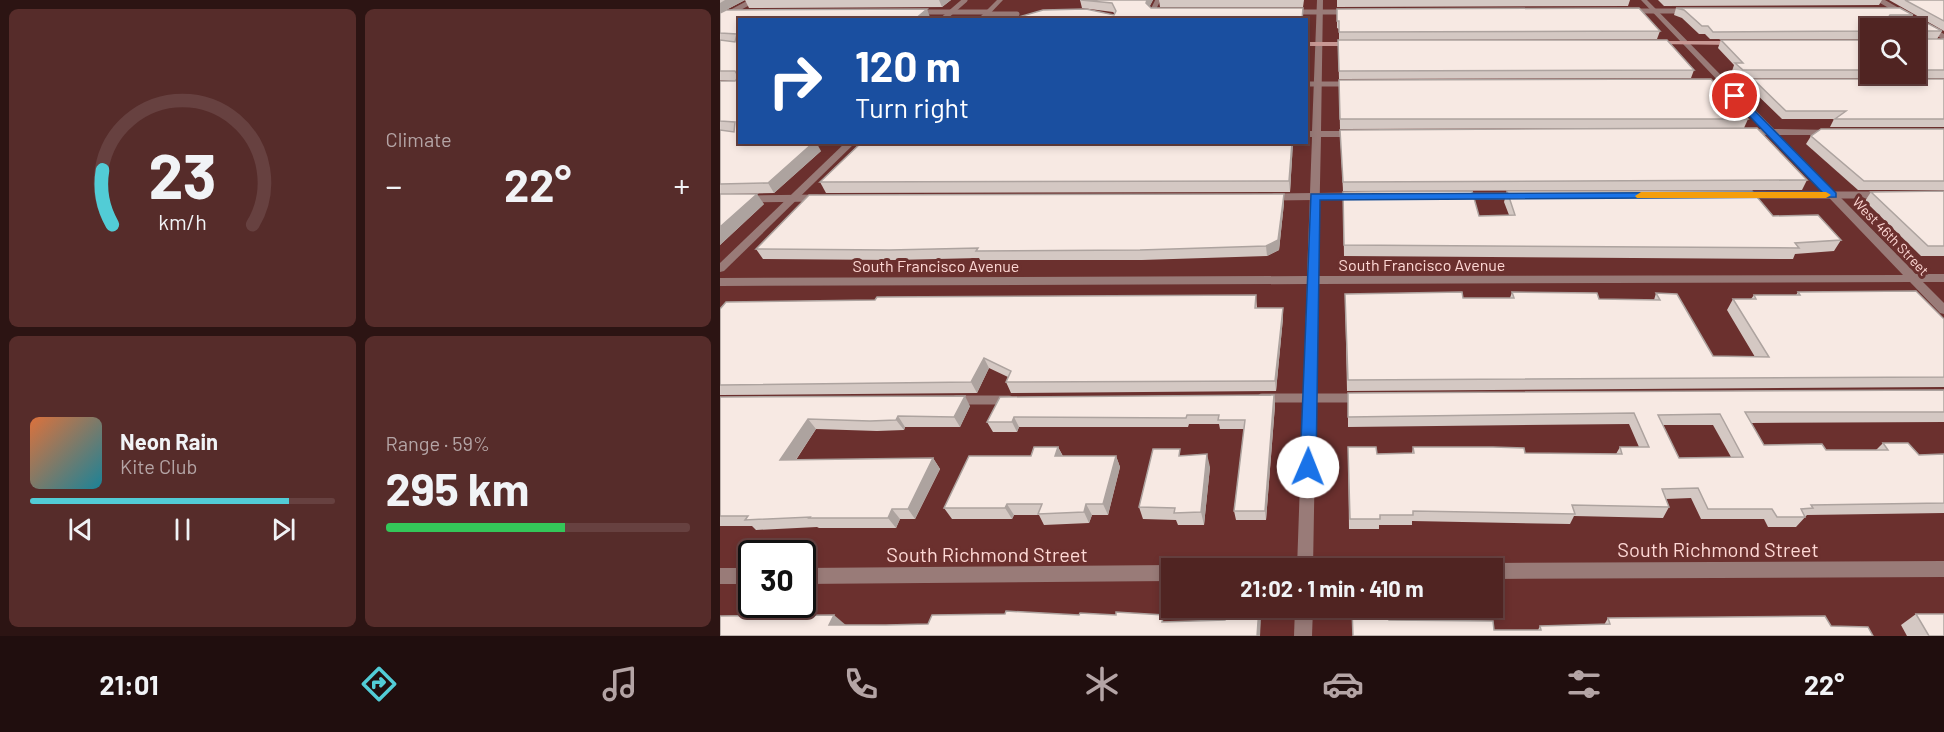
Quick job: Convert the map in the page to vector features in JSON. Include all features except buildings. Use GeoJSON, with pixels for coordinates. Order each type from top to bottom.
{"type":"FeatureCollection","features":[{"type":"Feature","properties":{"kind":"main road"},"geometry":{"type":"LineString","coordinates":[[1642,43],[1743,43]]}},
{"type":"Feature","properties":{"kind":"main road"},"geometry":{"type":"LineString","coordinates":[[1935,43],[1944,43]]}},
{"type":"Feature","properties":{"kind":"main road"},"geometry":{"type":"LineString","coordinates":[[1313,44],[1363,44]]}},
{"type":"Feature","properties":{"kind":"street"},"geometry":{"type":"LineString","coordinates":[[982,18],[1000,0]]}},
{"type":"Feature","properties":{"kind":"street","name":"West 46th Street"},"geometry":{"type":"LineString","coordinates":[[1644,0],[1944,310]]}},
{"type":"Feature","properties":{"kind":"street"},"geometry":{"type":"LineString","coordinates":[[1305,558],[1315,196],[1312,134],[1313,44],[1320,6]]}},
{"type":"Feature","properties":{"kind":"street"},"geometry":{"type":"LineString","coordinates":[[1738,132],[1835,132]]}},
{"type":"Feature","properties":{"kind":"street"},"geometry":{"type":"LineString","coordinates":[[1312,134],[1369,134]]}},
{"type":"Feature","properties":{"kind":"street"},"geometry":{"type":"LineString","coordinates":[[720,269],[850,144]]}},
{"type":"Feature","properties":{"kind":"street","name":"South Francisco Avenue"},"geometry":{"type":"LineString","coordinates":[[720,282],[1944,278]]}},
{"type":"Feature","properties":{"kind":"street","name":"South Richmond Street"},"geometry":{"type":"LineString","coordinates":[[1503,571],[1944,568]]}},
{"type":"Feature","properties":{"kind":"street","name":"South Richmond Street"},"geometry":{"type":"LineString","coordinates":[[816,576],[1161,573]]}},
{"type":"Feature","properties":{"kind":"street"},"geometry":{"type":"LineString","coordinates":[[720,576],[738,576]]}},
{"type":"Feature","properties":{"kind":"street"},"geometry":{"type":"LineString","coordinates":[[1303,636],[1304,618]]}},
{"type":"Feature","properties":{"kind":"lane"},"geometry":{"type":"LineString","coordinates":[[720,18],[754,0]]}},
{"type":"Feature","properties":{"kind":"lane"},"geometry":{"type":"LineString","coordinates":[[944,18],[965,0]]}},
{"type":"Feature","properties":{"kind":"lane"},"geometry":{"type":"LineString","coordinates":[[1158,0],[1152,12],[1163,12]]}},
{"type":"Feature","properties":{"kind":"lane"},"geometry":{"type":"LineString","coordinates":[[1880,0],[1943,35]]}},
{"type":"Feature","properties":{"kind":"lane"},"geometry":{"type":"LineString","coordinates":[[1286,12],[1320,6],[1357,12]]}},
{"type":"Feature","properties":{"kind":"lane"},"geometry":{"type":"LineString","coordinates":[[1887,10],[1898,10]]}},
{"type":"Feature","properties":{"kind":"lane"},"geometry":{"type":"LineString","coordinates":[[1628,11],[1692,11]]}},
{"type":"Feature","properties":{"kind":"lane"},"geometry":{"type":"LineString","coordinates":[[915,12],[1017,14]]}},
{"type":"Feature","properties":{"kind":"lane"},"geometry":{"type":"LineString","coordinates":[[730,13],[742,13]]}},
{"type":"Feature","properties":{"kind":"lane"},"geometry":{"type":"LineString","coordinates":[[1692,83],[1773,83]]}},
{"type":"Feature","properties":{"kind":"lane"},"geometry":{"type":"LineString","coordinates":[[1312,84],[1359,84]]}},
{"type":"Feature","properties":{"kind":"lane"},"geometry":{"type":"LineString","coordinates":[[1738,195],[1888,195]]}},
{"type":"Feature","properties":{"kind":"lane"},"geometry":{"type":"LineString","coordinates":[[1268,196],[1361,196]]}},
{"type":"Feature","properties":{"kind":"lane"},"geometry":{"type":"LineString","coordinates":[[1455,196],[1526,196]]}},
{"type":"Feature","properties":{"kind":"lane"},"geometry":{"type":"LineString","coordinates":[[741,199],[828,198]]}},
{"type":"Feature","properties":{"kind":"lane"},"geometry":{"type":"LineString","coordinates":[[1254,398],[1376,398]]}},
{"type":"Feature","properties":{"kind":"lane"},"geometry":{"type":"LineString","coordinates":[[946,400],[1017,400]]}},
{"type":"Feature","properties":{"kind":"slow traffic"},"geometry":{"type":"LineString","coordinates":[[1641,196],[1826,195]]}},
{"type":"Feature","properties":{"kind":"route"},"geometry":{"type":"LineString","coordinates":[[1308,467],[1315,196],[1832,195],[1735,96]]}}]}
